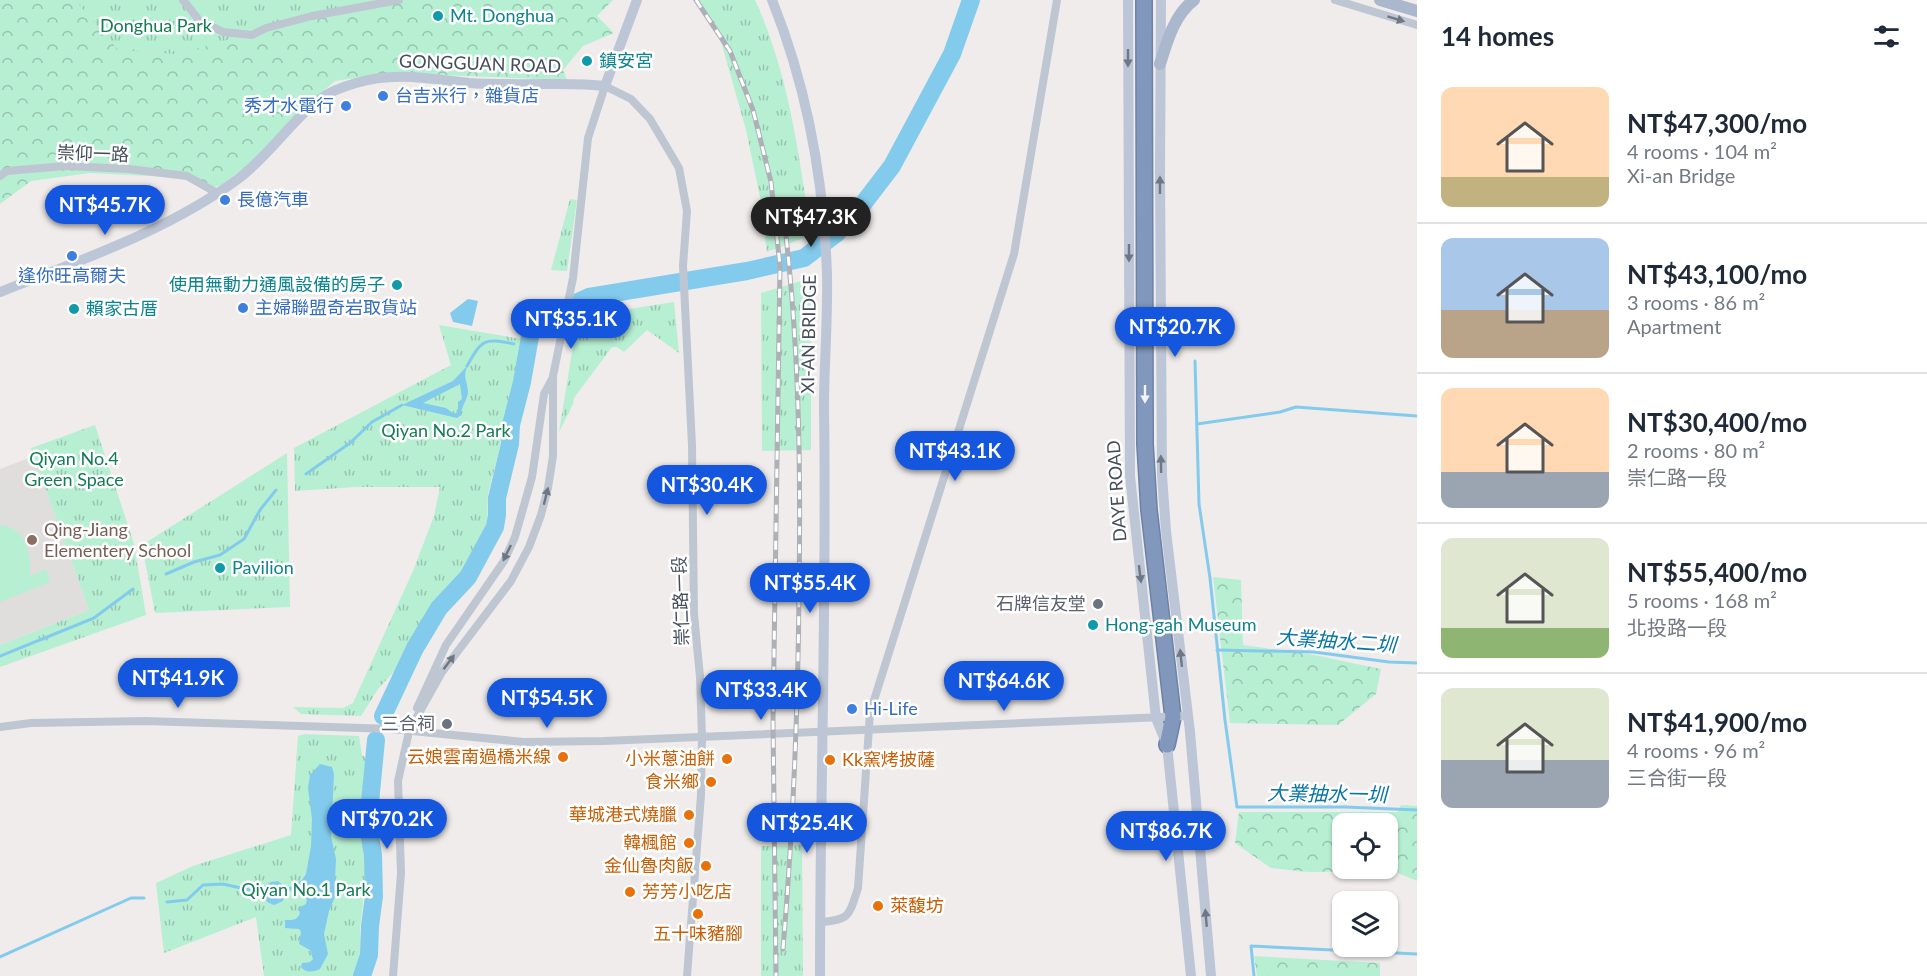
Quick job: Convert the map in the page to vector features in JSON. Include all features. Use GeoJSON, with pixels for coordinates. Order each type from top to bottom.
{"type":"FeatureCollection","features":[{"type":"Feature","properties":{"kind":"highway"},"geometry":{"type":"LineString","coordinates":[[1144,0],[1145,444],[1149,510],[1158,589],[1180,717],[1167,745]]}},
{"type":"Feature","properties":{"kind":"main road"},"geometry":{"type":"LineString","coordinates":[[605,86],[637,0]]}},
{"type":"Feature","properties":{"kind":"main road","name":"XI-AN BRIDGE"},"geometry":{"type":"LineString","coordinates":[[772,0],[797,74],[814,147],[824,219],[827,276],[827,342],[824,375],[826,496],[820,976]]}},
{"type":"Feature","properties":{"kind":"main road","name":"DAYE ROAD"},"geometry":{"type":"LineString","coordinates":[[1128,0],[1130,477],[1156,718],[1167,745],[1191,976]]}},
{"type":"Feature","properties":{"kind":"main road"},"geometry":{"type":"LineString","coordinates":[[1161,0],[1162,475],[1180,717],[1190,732],[1211,976]]}},
{"type":"Feature","properties":{"kind":"main road"},"geometry":{"type":"LineString","coordinates":[[1160,64],[1168,36],[1188,4],[1194,0]]}},
{"type":"Feature","properties":{"kind":"main road"},"geometry":{"type":"LineString","coordinates":[[1380,0],[1417,11]]}},
{"type":"Feature","properties":{"kind":"main road","name":"GONGGUAN ROAD"},"geometry":{"type":"LineString","coordinates":[[0,292],[112,249],[217,193],[261,160],[299,118],[324,96],[356,83],[379,78],[410,76],[470,83],[605,86]]}},
{"type":"Feature","properties":{"kind":"street"},"geometry":{"type":"LineString","coordinates":[[183,0],[199,20],[223,32],[252,34],[312,16],[399,0]]}},
{"type":"Feature","properties":{"kind":"street"},"geometry":{"type":"LineString","coordinates":[[820,922],[841,920],[849,912],[858,888],[870,713],[1014,254],[1057,0]]}},
{"type":"Feature","properties":{"kind":"street"},"geometry":{"type":"LineString","coordinates":[[1335,0],[1417,25]]}},
{"type":"Feature","properties":{"kind":"street"},"geometry":{"type":"LineString","coordinates":[[409,731],[442,672],[512,581],[529,547],[541,515],[553,456],[553,376],[573,278],[588,138],[605,86]]}},
{"type":"Feature","properties":{"kind":"street","name":"崇仁路一段"},"geometry":{"type":"LineString","coordinates":[[605,86],[631,99],[650,119],[679,168],[687,211],[684,275],[692,445],[694,614],[700,677],[702,737],[700,805],[687,976]]}},
{"type":"Feature","properties":{"kind":"street","name":"崇仰一路"},"geometry":{"type":"LineString","coordinates":[[0,176],[7,171],[64,166],[129,169],[187,176],[217,193]]}},
{"type":"Feature","properties":{"kind":"street"},"geometry":{"type":"LineString","coordinates":[[393,976],[401,873],[398,781],[409,731],[429,679],[446,645],[504,561],[515,537],[532,477],[544,394],[553,376]]}},
{"type":"Feature","properties":{"kind":"street"},"geometry":{"type":"LineString","coordinates":[[0,727],[31,723],[145,721],[392,729],[524,742],[1180,717]]}},
{"type":"Feature","properties":{"kind":"shaded area","name":"Qing-Jiang Elementery School"},"geometry":{"type":"Polygon","coordinates":[[[34,456],[89,610],[0,645],[0,469],[34,456]]]}},
{"type":"Feature","properties":{"kind":"green space"},"geometry":{"type":"Polygon","coordinates":[[[0,0],[613,0],[597,16],[614,33],[583,46],[563,70],[567,80],[390,73],[335,81],[294,116],[256,159],[221,185],[205,190],[188,178],[90,173],[31,181],[0,204],[0,0]]]}},
{"type":"Feature","properties":{"kind":"green space","name":"Donghua Park"},"geometry":{"type":"Polygon","coordinates":[[[75,0],[393,0],[258,30],[175,54],[118,50],[75,0]]]}},
{"type":"Feature","properties":{"kind":"green space"},"geometry":{"type":"Polygon","coordinates":[[[693,0],[755,0],[767,28],[791,115],[811,235],[767,252],[760,197],[746,130],[717,27],[693,0]]]}},
{"type":"Feature","properties":{"kind":"green space"},"geometry":{"type":"Polygon","coordinates":[[[570,199],[577,200],[567,271],[551,270],[570,199]]]}},
{"type":"Feature","properties":{"kind":"green space"},"geometry":{"type":"Polygon","coordinates":[[[811,278],[811,450],[762,451],[761,293],[811,278]]]}},
{"type":"Feature","properties":{"kind":"green space"},"geometry":{"type":"Polygon","coordinates":[[[674,302],[679,353],[647,330],[624,352],[617,347],[612,347],[574,398],[559,432],[577,321],[596,314],[674,302]]]}},
{"type":"Feature","properties":{"kind":"green space","name":"Qiyan No.2 Park"},"geometry":{"type":"Polygon","coordinates":[[[439,325],[527,340],[488,494],[487,527],[463,572],[437,606],[434,622],[425,638],[378,689],[361,716],[301,714],[293,707],[343,708],[353,703],[413,571],[434,516],[440,487],[356,487],[295,491],[294,448],[451,365],[439,325]]]}},
{"type":"Feature","properties":{"kind":"green space","name":"Qiyan No.4 Green Space"},"geometry":{"type":"Polygon","coordinates":[[[95,425],[134,544],[146,615],[0,667],[0,645],[89,610],[31,448],[95,425]]]}},
{"type":"Feature","properties":{"kind":"green space"},"geometry":{"type":"Polygon","coordinates":[[[287,453],[290,607],[155,613],[142,545],[287,453]]]}},
{"type":"Feature","properties":{"kind":"green space"},"geometry":{"type":"Polygon","coordinates":[[[0,525],[16,531],[26,543],[30,559],[30,576],[46,569],[50,582],[0,602],[0,525]]]}},
{"type":"Feature","properties":{"kind":"green space"},"geometry":{"type":"Polygon","coordinates":[[[1213,577],[1241,580],[1243,645],[1314,655],[1381,669],[1376,694],[1338,725],[1230,723],[1213,577]]]}},
{"type":"Feature","properties":{"kind":"green space","name":"Qiyan No.1 Park"},"geometry":{"type":"Polygon","coordinates":[[[304,734],[359,736],[362,755],[367,759],[363,822],[367,856],[366,876],[360,929],[361,955],[356,976],[264,976],[256,917],[164,953],[156,883],[193,866],[291,835],[298,736],[304,734]]]}},
{"type":"Feature","properties":{"kind":"green space"},"geometry":{"type":"Polygon","coordinates":[[[1401,805],[1417,806],[1417,881],[1398,873],[1398,813],[1332,813],[1332,872],[1308,872],[1271,868],[1235,843],[1239,812],[1398,812],[1401,805]]]}},
{"type":"Feature","properties":{"kind":"green space"},"geometry":{"type":"Polygon","coordinates":[[[802,845],[803,976],[761,976],[761,846],[802,845]]]}},
{"type":"Feature","properties":{"kind":"green space"},"geometry":{"type":"Polygon","coordinates":[[[1254,956],[1380,963],[1380,976],[1257,976],[1254,956]]]}},
{"type":"Feature","properties":{"kind":"water"},"geometry":{"type":"Polygon","coordinates":[[[468,299],[478,301],[472,326],[453,322],[450,313],[468,299]]]}},
{"type":"Feature","properties":{"kind":"water"},"geometry":{"type":"Polygon","coordinates":[[[467,366],[465,376],[468,394],[461,415],[457,418],[402,405],[453,381],[467,366]],[[460,384],[423,403],[446,408],[454,414],[458,412],[458,402],[462,399],[460,384]]]}},
{"type":"Feature","properties":{"kind":"water"},"geometry":{"type":"Polygon","coordinates":[[[320,764],[332,767],[334,774],[331,836],[336,859],[337,892],[329,911],[324,934],[328,954],[320,969],[310,971],[301,967],[302,963],[313,959],[310,950],[299,944],[301,932],[299,929],[285,928],[285,920],[294,920],[300,913],[298,908],[306,904],[307,900],[298,889],[286,892],[283,901],[274,905],[268,903],[254,891],[278,881],[285,887],[290,887],[302,880],[306,874],[311,846],[312,819],[308,788],[310,775],[320,764]]]}},
{"type":"Feature","properties":{"kind":"waterway"},"geometry":{"type":"LineString","coordinates":[[578,302],[589,297],[747,271],[804,258],[837,233],[856,213],[892,166],[952,54],[971,0]]}},
{"type":"Feature","properties":{"kind":"waterway"},"geometry":{"type":"LineString","coordinates":[[383,716],[415,648],[439,608],[468,577],[495,527],[497,498],[510,444],[511,425],[522,382],[531,331],[540,321],[554,313]]}},
{"type":"Feature","properties":{"kind":"waterway"},"geometry":{"type":"LineString","coordinates":[[467,366],[476,350],[485,343],[496,341],[514,344]]}},
{"type":"Feature","properties":{"kind":"waterway","name":"大業抽水一圳"},"geometry":{"type":"LineString","coordinates":[[1195,361],[1199,504],[1237,807],[1417,810]]}},
{"type":"Feature","properties":{"kind":"waterway"},"geometry":{"type":"LineString","coordinates":[[306,474],[350,443],[372,422],[402,405]]}},
{"type":"Feature","properties":{"kind":"waterway"},"geometry":{"type":"LineString","coordinates":[[1197,424],[1280,412],[1296,407],[1417,416]]}},
{"type":"Feature","properties":{"kind":"waterway"},"geometry":{"type":"LineString","coordinates":[[166,574],[194,562],[220,555],[244,539],[260,510],[276,490]]}},
{"type":"Feature","properties":{"kind":"waterway"},"geometry":{"type":"LineString","coordinates":[[0,656],[94,618],[133,589]]}},
{"type":"Feature","properties":{"kind":"waterway","name":"大業抽水二圳"},"geometry":{"type":"LineString","coordinates":[[1217,650],[1314,652],[1389,662],[1417,663]]}},
{"type":"Feature","properties":{"kind":"waterway"},"geometry":{"type":"LineString","coordinates":[[362,976],[369,955],[374,896],[369,813],[376,740]]}},
{"type":"Feature","properties":{"kind":"waterway"},"geometry":{"type":"LineString","coordinates":[[167,902],[187,900],[203,885],[223,884],[254,891]]}},
{"type":"Feature","properties":{"kind":"waterway"},"geometry":{"type":"LineString","coordinates":[[0,957],[131,898],[144,898]]}},
{"type":"Feature","properties":{"kind":"waterway"},"geometry":{"type":"LineString","coordinates":[[1254,976],[1251,946],[1417,954]]}},
{"type":"Feature","properties":{"kind":"railway"},"geometry":{"type":"LineString","coordinates":[[696,0],[730,51],[753,110],[771,182],[780,266],[773,721],[776,976]]}},
{"type":"Feature","properties":{"kind":"railway"},"geometry":{"type":"LineString","coordinates":[[782,203],[795,348],[800,495],[796,726],[790,860],[783,949]]}},
{"type":"Feature","properties":{"kind":"place","name":"Mt. Donghua"},"geometry":{"type":"Point","coordinates":[438,16]}},
{"type":"Feature","properties":{"kind":"place","name":"鎮安宮"},"geometry":{"type":"Point","coordinates":[587,61]}},
{"type":"Feature","properties":{"kind":"place","name":"台吉米行，雜貨店"},"geometry":{"type":"Point","coordinates":[383,96]}},
{"type":"Feature","properties":{"kind":"place","name":"秀才水電行"},"geometry":{"type":"Point","coordinates":[346,106]}},
{"type":"Feature","properties":{"kind":"place","name":"長億汽車"},"geometry":{"type":"Point","coordinates":[225,200]}},
{"type":"Feature","properties":{"kind":"place","name":"逢你旺高爾夫"},"geometry":{"type":"Point","coordinates":[72,256]}},
{"type":"Feature","properties":{"kind":"place","name":"使用無動力通風設備的房子"},"geometry":{"type":"Point","coordinates":[397,285]}},
{"type":"Feature","properties":{"kind":"place","name":"主婦聯盟奇岩取貨站"},"geometry":{"type":"Point","coordinates":[243,308]}},
{"type":"Feature","properties":{"kind":"place","name":"賴家古厝"},"geometry":{"type":"Point","coordinates":[74,309]}},
{"type":"Feature","properties":{"kind":"place","name":"Qing-Jiang Elementery School"},"geometry":{"type":"Point","coordinates":[32,540]}},
{"type":"Feature","properties":{"kind":"place","name":"Pavilion"},"geometry":{"type":"Point","coordinates":[220,568]}},
{"type":"Feature","properties":{"kind":"place","name":"石牌信友堂"},"geometry":{"type":"Point","coordinates":[1098,604]}},
{"type":"Feature","properties":{"kind":"place","name":"Hong-gah Museum"},"geometry":{"type":"Point","coordinates":[1093,625]}},
{"type":"Feature","properties":{"kind":"place","name":"Hi-Life"},"geometry":{"type":"Point","coordinates":[852,709]}},
{"type":"Feature","properties":{"kind":"place","name":"三合祠"},"geometry":{"type":"Point","coordinates":[447,724]}},
{"type":"Feature","properties":{"kind":"place","name":"云娘雲南過橋米線"},"geometry":{"type":"Point","coordinates":[563,757]}},
{"type":"Feature","properties":{"kind":"place","name":"小米蔥油餅"},"geometry":{"type":"Point","coordinates":[727,759]}},
{"type":"Feature","properties":{"kind":"place","name":"Kk窯烤披薩"},"geometry":{"type":"Point","coordinates":[830,760]}},
{"type":"Feature","properties":{"kind":"place","name":"食米鄉"},"geometry":{"type":"Point","coordinates":[711,782]}},
{"type":"Feature","properties":{"kind":"place","name":"華城港式燒臘"},"geometry":{"type":"Point","coordinates":[689,815]}},
{"type":"Feature","properties":{"kind":"place","name":"韓楓館"},"geometry":{"type":"Point","coordinates":[689,843]}},
{"type":"Feature","properties":{"kind":"place","name":"金仙魯肉飯"},"geometry":{"type":"Point","coordinates":[706,866]}},
{"type":"Feature","properties":{"kind":"place","name":"芳芳小吃店"},"geometry":{"type":"Point","coordinates":[630,892]}},
{"type":"Feature","properties":{"kind":"place","name":"萊馥坊"},"geometry":{"type":"Point","coordinates":[878,906]}},
{"type":"Feature","properties":{"kind":"place","name":"五十味豬腳"},"geometry":{"type":"Point","coordinates":[698,914]}}]}
